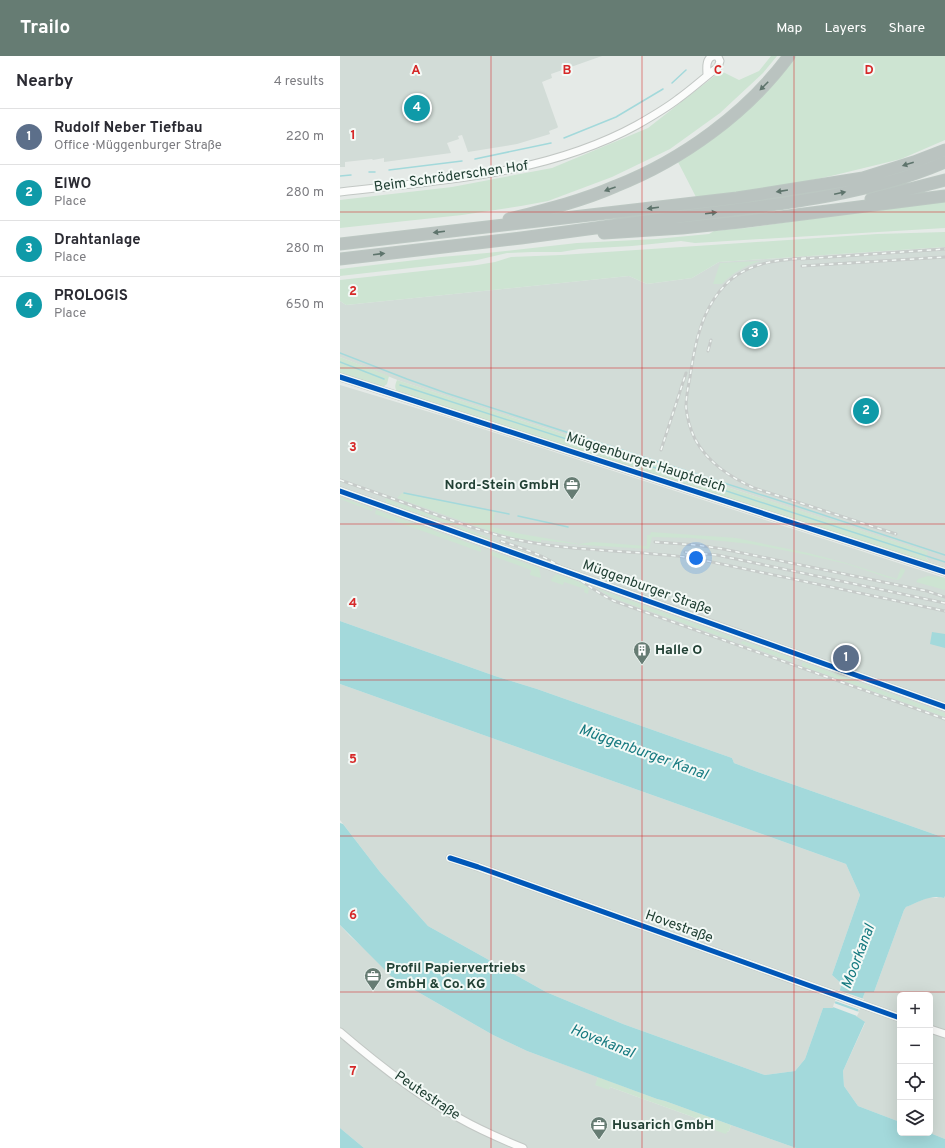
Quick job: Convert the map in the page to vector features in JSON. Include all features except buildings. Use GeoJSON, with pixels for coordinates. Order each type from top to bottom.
{"type":"FeatureCollection","features":[{"type":"Feature","properties":{"kind":"highway"},"geometry":{"type":"LineString","coordinates":[[477,228],[581,199],[617,186],[654,169],[699,141],[726,121],[770,80],[789,56]]}},
{"type":"Feature","properties":{"kind":"highway"},"geometry":{"type":"LineString","coordinates":[[340,244],[542,222],[737,198],[812,187],[863,178],[914,162],[945,150]]}},
{"type":"Feature","properties":{"kind":"highway"},"geometry":{"type":"LineString","coordinates":[[340,259],[520,238],[827,196],[892,180],[945,162]]}},
{"type":"Feature","properties":{"kind":"highway"},"geometry":{"type":"LineString","coordinates":[[829,210],[945,180]]}},
{"type":"Feature","properties":{"kind":"highway"},"geometry":{"type":"LineString","coordinates":[[520,238],[682,228],[945,196]]}},
{"type":"Feature","properties":{"kind":"street","name":"Beim Schröderschen Hof"},"geometry":{"type":"LineString","coordinates":[[340,192],[486,174],[537,164],[603,141],[636,125],[677,100],[707,75],[719,65],[719,59],[714,56],[710,57],[708,61],[707,75]]}},
{"type":"Feature","properties":{"kind":"street","name":"Müggenburger Hauptdeich"},"geometry":{"type":"LineString","coordinates":[[340,377],[945,572]]}},
{"type":"Feature","properties":{"kind":"street","name":"Müggenburger Straße"},"geometry":{"type":"LineString","coordinates":[[340,491],[945,707]]}},
{"type":"Feature","properties":{"kind":"street","name":"Hovestraße"},"geometry":{"type":"LineString","coordinates":[[450,858],[897,1017]]}},
{"type":"Feature","properties":{"kind":"street"},"geometry":{"type":"LineString","coordinates":[[933,1030],[945,1034]]}},
{"type":"Feature","properties":{"kind":"street","name":"Peutestraße"},"geometry":{"type":"LineString","coordinates":[[340,1032],[360,1049],[442,1108],[486,1133],[523,1148]]}},
{"type":"Feature","properties":{"kind":"shaded area"},"geometry":{"type":"Polygon","coordinates":[[[340,56],[602,56],[551,74],[552,78],[542,82],[558,127],[549,131],[550,134],[517,144],[468,152],[462,135],[458,136],[459,139],[447,143],[451,153],[384,162],[384,158],[345,162],[345,167],[340,167],[340,56]]]}},
{"type":"Feature","properties":{"kind":"shaded area"},"geometry":{"type":"Polygon","coordinates":[[[945,247],[945,567],[930,562],[926,558],[927,552],[400,381],[340,357],[340,301],[346,305],[629,276],[647,284],[692,278],[719,262],[945,247]]]}},
{"type":"Feature","properties":{"kind":"shaded area"},"geometry":{"type":"Polygon","coordinates":[[[340,385],[446,417],[945,578],[945,838],[755,771],[734,763],[732,758],[340,621],[340,385]]]}},
{"type":"Feature","properties":{"kind":"shaded area"},"geometry":{"type":"Polygon","coordinates":[[[340,684],[846,864],[860,895],[832,975],[842,984],[833,1008],[823,1008],[805,1059],[795,1071],[765,1075],[623,1024],[546,992],[428,926],[380,872],[340,820],[340,684]]]}},
{"type":"Feature","properties":{"kind":"shaded area"},"geometry":{"type":"Polygon","coordinates":[[[945,896],[945,1139],[933,1134],[933,992],[897,992],[897,1121],[858,1106],[844,1086],[843,1071],[865,1023],[856,1016],[865,992],[874,992],[904,910],[906,907],[929,897],[944,898],[945,896]]]}},
{"type":"Feature","properties":{"kind":"shaded area"},"geometry":{"type":"Polygon","coordinates":[[[340,925],[350,936],[404,984],[493,1035],[527,1051],[598,1077],[596,1085],[609,1089],[610,1087],[704,1121],[703,1126],[727,1132],[729,1131],[731,1125],[796,1148],[364,1148],[340,1128],[340,925]]]}},
{"type":"Feature","properties":{"kind":"green space"},"geometry":{"type":"Polygon","coordinates":[[[771,56],[777,56],[763,73],[720,113],[670,149],[612,177],[548,201],[462,215],[340,228],[340,200],[452,187],[552,168],[648,128],[721,71],[739,80],[759,71],[771,56]]]}},
{"type":"Feature","properties":{"kind":"green space"},"geometry":{"type":"Polygon","coordinates":[[[795,56],[945,56],[945,140],[901,159],[831,176],[773,188],[696,197],[678,162],[727,127],[749,108],[795,56]]]}},
{"type":"Feature","properties":{"kind":"green space"},"geometry":{"type":"Polygon","coordinates":[[[945,200],[945,228],[695,243],[681,241],[579,249],[561,252],[507,253],[473,261],[340,276],[340,269],[577,243],[656,239],[709,234],[714,231],[746,228],[945,200]]]}},
{"type":"Feature","properties":{"kind":"green space"},"geometry":{"type":"Polygon","coordinates":[[[945,232],[945,247],[719,262],[692,278],[647,284],[629,276],[346,305],[340,301],[340,280],[477,265],[495,262],[511,257],[877,234],[945,232]]]}},
{"type":"Feature","properties":{"kind":"green space"},"geometry":{"type":"Polygon","coordinates":[[[760,261],[749,265],[730,276],[722,284],[713,284],[720,263],[760,261]]]}},
{"type":"Feature","properties":{"kind":"green space"},"geometry":{"type":"Polygon","coordinates":[[[340,357],[389,376],[387,384],[383,387],[340,373],[340,357]]]}},
{"type":"Feature","properties":{"kind":"green space"},"geometry":{"type":"Polygon","coordinates":[[[397,380],[928,552],[926,558],[930,562],[945,567],[945,569],[398,392],[395,386],[397,380]]]}},
{"type":"Feature","properties":{"kind":"green space"},"geometry":{"type":"Polygon","coordinates":[[[402,493],[495,512],[492,527],[516,533],[579,544],[593,542],[647,546],[647,535],[650,535],[651,532],[736,538],[808,553],[846,563],[897,579],[901,568],[905,571],[898,580],[847,564],[808,555],[751,544],[692,538],[652,537],[649,549],[584,545],[541,540],[541,542],[515,538],[490,531],[397,498],[402,493]]]}},
{"type":"Feature","properties":{"kind":"green space"},"geometry":{"type":"Polygon","coordinates":[[[340,497],[480,547],[481,552],[375,514],[376,510],[372,509],[372,511],[340,499],[340,497]]]}},
{"type":"Feature","properties":{"kind":"green space"},"geometry":{"type":"Polygon","coordinates":[[[385,498],[449,521],[494,540],[493,541],[463,531],[459,527],[386,503],[385,498]]]}},
{"type":"Feature","properties":{"kind":"green space"},"geometry":{"type":"Polygon","coordinates":[[[491,551],[539,568],[541,578],[530,575],[531,570],[490,555],[491,551]]]}},
{"type":"Feature","properties":{"kind":"green space"},"geometry":{"type":"Polygon","coordinates":[[[556,574],[580,582],[589,588],[588,594],[584,592],[585,589],[564,582],[563,585],[551,581],[556,574]]]}},
{"type":"Feature","properties":{"kind":"green space"},"geometry":{"type":"Polygon","coordinates":[[[928,576],[945,578],[945,590],[916,582],[918,579],[928,576]]]}},
{"type":"Feature","properties":{"kind":"green space"},"geometry":{"type":"Polygon","coordinates":[[[598,589],[732,637],[733,641],[613,598],[598,589]]]}},
{"type":"Feature","properties":{"kind":"green space"},"geometry":{"type":"Polygon","coordinates":[[[743,641],[790,657],[792,662],[740,643],[743,641]]]}},
{"type":"Feature","properties":{"kind":"green space"},"geometry":{"type":"Polygon","coordinates":[[[802,662],[945,713],[945,717],[802,666],[802,662]]]}},
{"type":"Feature","properties":{"kind":"green space"},"geometry":{"type":"Polygon","coordinates":[[[598,1077],[731,1125],[729,1131],[726,1134],[703,1126],[704,1121],[610,1087],[609,1090],[595,1085],[598,1077]]]}},
{"type":"Feature","properties":{"kind":"water"},"geometry":{"type":"Polygon","coordinates":[[[340,621],[732,758],[734,763],[755,771],[945,838],[945,896],[944,898],[934,897],[925,899],[906,907],[904,910],[874,992],[865,992],[856,1016],[865,1022],[843,1071],[844,1086],[858,1106],[897,1121],[897,1136],[933,1136],[933,1134],[945,1139],[945,1148],[796,1148],[527,1051],[493,1035],[391,976],[340,925],[340,823],[343,824],[380,872],[428,926],[546,992],[623,1024],[765,1075],[795,1071],[805,1059],[823,1008],[833,1008],[842,984],[832,975],[860,895],[846,864],[340,684],[340,621]]]}},
{"type":"Feature","properties":{"kind":"water"},"geometry":{"type":"Polygon","coordinates":[[[932,632],[945,634],[945,648],[930,644],[932,632]]]}},
{"type":"Feature","properties":{"kind":"water"},"geometry":{"type":"Polygon","coordinates":[[[340,1128],[364,1148],[340,1148],[340,1128]]]}},
{"type":"Feature","properties":{"kind":"pier"},"geometry":{"type":"Polygon","coordinates":[[[838,990],[864,999],[860,1010],[835,1001],[838,990]]]}},
{"type":"Feature","properties":{"kind":"pier"},"geometry":{"type":"Polygon","coordinates":[[[834,1003],[859,1012],[857,1016],[833,1007],[834,1003]]]}},
{"type":"Feature","properties":{"kind":"waterway"},"geometry":{"type":"LineString","coordinates":[[672,83],[686,70]]}},
{"type":"Feature","properties":{"kind":"waterway"},"geometry":{"type":"LineString","coordinates":[[564,138],[616,117],[663,89]]}},
{"type":"Feature","properties":{"kind":"waterway"},"geometry":{"type":"LineString","coordinates":[[475,159],[551,143]]}},
{"type":"Feature","properties":{"kind":"waterway"},"geometry":{"type":"LineString","coordinates":[[389,170],[462,161]]}},
{"type":"Feature","properties":{"kind":"waterway"},"geometry":{"type":"LineString","coordinates":[[369,172],[375,172]]}},
{"type":"Feature","properties":{"kind":"waterway"},"geometry":{"type":"LineString","coordinates":[[340,176],[351,175]]}},
{"type":"Feature","properties":{"kind":"waterway"},"geometry":{"type":"LineString","coordinates":[[340,353],[446,393],[945,555]]}},
{"type":"Feature","properties":{"kind":"waterway"},"geometry":{"type":"LineString","coordinates":[[340,362],[384,379]]}},
{"type":"Feature","properties":{"kind":"waterway"},"geometry":{"type":"LineString","coordinates":[[400,385],[945,562]]}},
{"type":"Feature","properties":{"kind":"waterway"},"geometry":{"type":"LineString","coordinates":[[404,493],[509,514]]}},
{"type":"Feature","properties":{"kind":"waterway"},"geometry":{"type":"LineString","coordinates":[[518,516],[568,527]]}},
{"type":"Feature","properties":{"kind":"railway"},"geometry":{"type":"LineString","coordinates":[[801,259],[945,249]]}},
{"type":"Feature","properties":{"kind":"railway"},"geometry":{"type":"LineString","coordinates":[[802,266],[945,257]]}},
{"type":"Feature","properties":{"kind":"railway"},"geometry":{"type":"LineString","coordinates":[[806,258],[770,262],[745,270],[727,283],[714,299],[704,317],[693,357],[686,403],[690,427],[700,448],[706,455],[728,474],[745,484],[896,534]]}},
{"type":"Feature","properties":{"kind":"railway"},"geometry":{"type":"LineString","coordinates":[[708,351],[711,340]]}},
{"type":"Feature","properties":{"kind":"railway"},"geometry":{"type":"LineString","coordinates":[[661,450],[686,373]]}},
{"type":"Feature","properties":{"kind":"railway"},"geometry":{"type":"LineString","coordinates":[[340,480],[474,528],[518,540],[562,547],[693,558],[945,611]]}},
{"type":"Feature","properties":{"kind":"railway"},"geometry":{"type":"LineString","coordinates":[[501,541],[550,560],[599,593],[614,601],[945,719]]}},
{"type":"Feature","properties":{"kind":"railway"},"geometry":{"type":"LineString","coordinates":[[655,542],[697,545],[723,549],[927,591],[945,597]]}},
{"type":"Feature","properties":{"kind":"railway"},"geometry":{"type":"LineString","coordinates":[[685,552],[717,555],[945,603]]}},
{"type":"Feature","properties":{"kind":"cycle path"},"geometry":{"type":"LineString","coordinates":[[340,377],[945,572]]}},
{"type":"Feature","properties":{"kind":"cycle path"},"geometry":{"type":"LineString","coordinates":[[340,491],[945,707]]}},
{"type":"Feature","properties":{"kind":"cycle path"},"geometry":{"type":"LineString","coordinates":[[450,858],[897,1017]]}},
{"type":"Feature","properties":{"kind":"place","name":"PROLOGIS"},"geometry":{"type":"Point","coordinates":[417,108]}},
{"type":"Feature","properties":{"kind":"place","name":"Drahtanlage"},"geometry":{"type":"Point","coordinates":[755,334]}},
{"type":"Feature","properties":{"kind":"place","name":"ElWO"},"geometry":{"type":"Point","coordinates":[866,411]}},
{"type":"Feature","properties":{"kind":"place","name":"Nord-Stein GmbH"},"geometry":{"type":"Point","coordinates":[572,500]}},
{"type":"Feature","properties":{"kind":"place","name":"Rudolf Neber Tiefbau"},"geometry":{"type":"Point","coordinates":[846,658]}},
{"type":"Feature","properties":{"kind":"place","name":"Halle O"},"geometry":{"type":"Point","coordinates":[642,665]}},
{"type":"Feature","properties":{"kind":"place","name":"Profil Papiervertriebs GmbH & Co. KG"},"geometry":{"type":"Point","coordinates":[373,991]}},
{"type":"Feature","properties":{"kind":"place","name":"Husarich GmbH"},"geometry":{"type":"Point","coordinates":[599,1140]}},
{"type":"Feature","properties":{"kind":"water label","name":"Müggenburger Kanal"},"geometry":{"type":"Point","coordinates":[643,753]}},
{"type":"Feature","properties":{"kind":"water label","name":"Moorkanal"},"geometry":{"type":"Point","coordinates":[859,957]}},
{"type":"Feature","properties":{"kind":"water label","name":"Hovekanal"},"geometry":{"type":"Point","coordinates":[602,1042]}}]}
